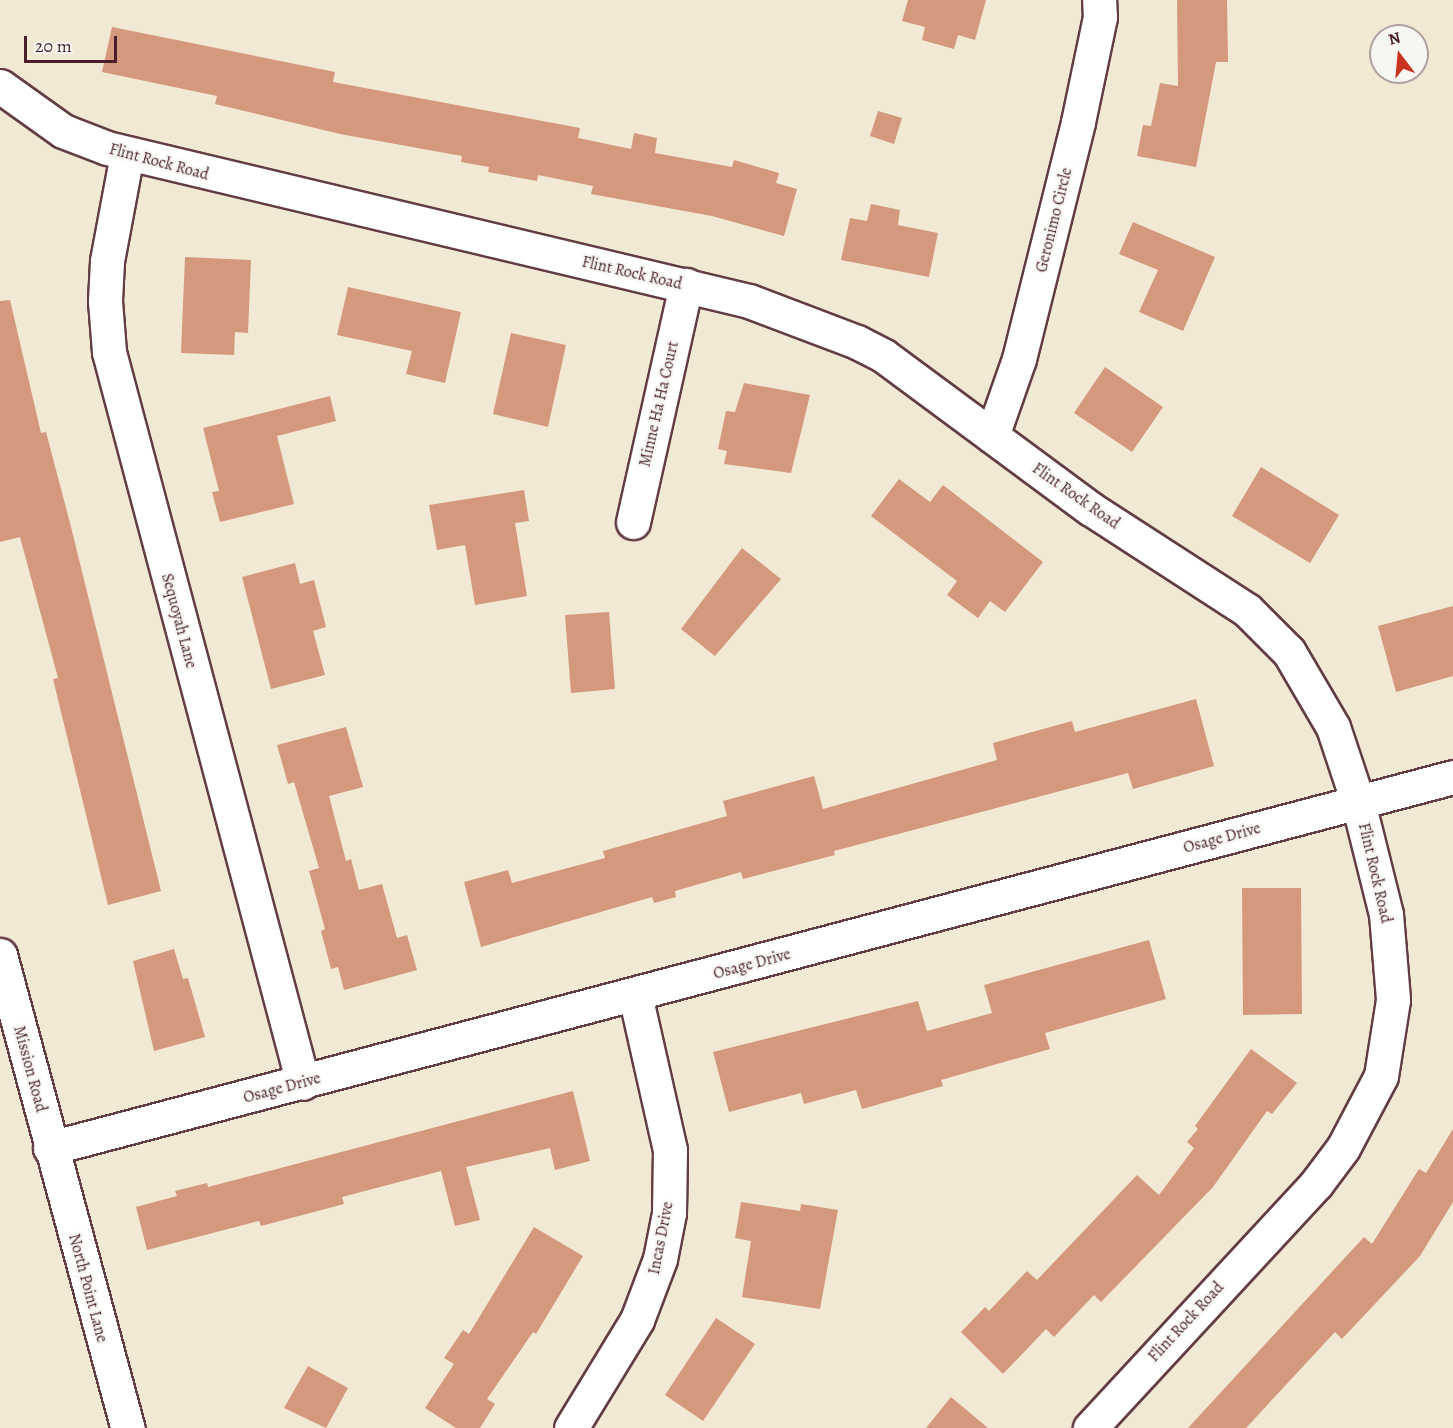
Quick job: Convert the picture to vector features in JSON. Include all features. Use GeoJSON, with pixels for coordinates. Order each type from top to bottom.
{"type":"FeatureCollection","features":[{"type":"Feature","properties":{"kind":"street","name":"Geronimo Circle"},"geometry":{"type":"LineString","coordinates":[[992,436],[1019,359],[1078,122],[1100,17],[1099,0]]}},
{"type":"Feature","properties":{"kind":"street","name":"Flint Rock Road"},"geometry":{"type":"LineString","coordinates":[[0,86],[63,131],[127,154],[686,285],[799,317],[857,342],[992,436],[1091,509],[1263,623],[1289,652],[1321,701],[1358,802],[1391,952],[1389,1038],[1372,1099],[1343,1148],[1316,1184],[1090,1428]]}},
{"type":"Feature","properties":{"kind":"street","name":"Sequoyah Lane"},"geometry":{"type":"LineString","coordinates":[[127,154],[107,261],[105,301],[109,352],[303,1083]]}},
{"type":"Feature","properties":{"kind":"street","name":"Minne Ha Ha Court"},"geometry":{"type":"LineString","coordinates":[[633,522],[686,285]]}},
{"type":"Feature","properties":{"kind":"street","name":"Osage Drive"},"geometry":{"type":"LineString","coordinates":[[50,1148],[303,1083],[1453,777]]}},
{"type":"Feature","properties":{"kind":"street","name":"Mission Road"},"geometry":{"type":"LineString","coordinates":[[0,955],[50,1148]]}},
{"type":"Feature","properties":{"kind":"street","name":"Incas Drive"},"geometry":{"type":"LineString","coordinates":[[571,1428],[637,1320],[660,1259],[669,1214],[670,1150],[635,995]]}},
{"type":"Feature","properties":{"kind":"street","name":"North Point Lane"},"geometry":{"type":"LineString","coordinates":[[50,1148],[128,1428]]}},
{"type":"Feature","properties":{"kind":"building"},"geometry":{"type":"Polygon","coordinates":[[[908,0],[986,0],[975,40],[958,35],[954,49],[922,40],[925,27],[902,21],[908,0]]]}},
{"type":"Feature","properties":{"kind":"building"},"geometry":{"type":"Polygon","coordinates":[[[1177,0],[1227,0],[1228,62],[1216,62],[1196,167],[1137,156],[1143,125],[1151,126],[1160,83],[1178,86],[1177,0]]]}},
{"type":"Feature","properties":{"kind":"building"},"geometry":{"type":"Polygon","coordinates":[[[112,27],[335,72],[333,82],[580,128],[578,138],[631,149],[634,133],[657,138],[655,153],[732,167],[734,160],[779,173],[776,183],[797,189],[784,236],[712,216],[591,194],[593,186],[538,175],[537,181],[488,172],[489,167],[461,162],[462,156],[340,134],[215,104],[217,96],[102,72],[112,27]]]}},
{"type":"Feature","properties":{"kind":"building"},"geometry":{"type":"Polygon","coordinates":[[[878,111],[902,118],[894,144],[870,136],[878,111]]]}},
{"type":"Feature","properties":{"kind":"building"},"geometry":{"type":"Polygon","coordinates":[[[871,204],[900,210],[898,225],[938,233],[929,277],[841,260],[850,218],[867,221],[871,204]]]}},
{"type":"Feature","properties":{"kind":"building"},"geometry":{"type":"Polygon","coordinates":[[[1133,222],[1215,257],[1183,331],[1139,312],[1158,270],[1119,254],[1133,222]]]}},
{"type":"Feature","properties":{"kind":"building"},"geometry":{"type":"Polygon","coordinates":[[[185,257],[251,260],[248,333],[235,332],[234,355],[181,353],[185,257]]]}},
{"type":"Feature","properties":{"kind":"building"},"geometry":{"type":"Polygon","coordinates":[[[348,287],[461,312],[445,383],[406,374],[412,351],[337,335],[348,287]]]}},
{"type":"Feature","properties":{"kind":"building"},"geometry":{"type":"Polygon","coordinates":[[[10,300],[41,433],[46,432],[70,523],[161,891],[108,905],[53,679],[58,678],[20,537],[0,542],[0,301],[10,300]]]}},
{"type":"Feature","properties":{"kind":"building"},"geometry":{"type":"Polygon","coordinates":[[[511,333],[566,345],[548,427],[493,414],[511,333]]]}},
{"type":"Feature","properties":{"kind":"building"},"geometry":{"type":"Polygon","coordinates":[[[1105,367],[1163,407],[1132,452],[1074,413],[1105,367]]]}},
{"type":"Feature","properties":{"kind":"building"},"geometry":{"type":"Polygon","coordinates":[[[744,383],[810,395],[791,473],[724,464],[727,451],[718,449],[726,411],[735,412],[744,383]]]}},
{"type":"Feature","properties":{"kind":"building"},"geometry":{"type":"Polygon","coordinates":[[[330,396],[336,421],[277,436],[294,504],[220,522],[212,492],[219,491],[203,428],[330,396]]]}},
{"type":"Feature","properties":{"kind":"building"},"geometry":{"type":"Polygon","coordinates":[[[1261,467],[1339,515],[1310,563],[1232,516],[1261,467]]]}},
{"type":"Feature","properties":{"kind":"building"},"geometry":{"type":"Polygon","coordinates":[[[899,479],[930,502],[943,485],[1043,562],[1005,612],[990,601],[978,618],[947,595],[957,581],[871,516],[899,479]]]}},
{"type":"Feature","properties":{"kind":"building"},"geometry":{"type":"Polygon","coordinates":[[[524,490],[529,521],[515,523],[527,596],[475,605],[465,545],[437,550],[429,505],[524,490]]]}},
{"type":"Feature","properties":{"kind":"building"},"geometry":{"type":"Polygon","coordinates":[[[742,548],[781,579],[715,656],[681,629],[742,548]]]}},
{"type":"Feature","properties":{"kind":"building"},"geometry":{"type":"Polygon","coordinates":[[[295,563],[300,584],[314,580],[326,627],[313,631],[325,675],[271,689],[242,577],[295,563]]]}},
{"type":"Feature","properties":{"kind":"building"},"geometry":{"type":"Polygon","coordinates":[[[1453,606],[1453,676],[1396,692],[1378,626],[1453,606]]]}},
{"type":"Feature","properties":{"kind":"building"},"geometry":{"type":"Polygon","coordinates":[[[609,612],[615,689],[571,693],[565,615],[609,612]]]}},
{"type":"Feature","properties":{"kind":"building"},"geometry":{"type":"Polygon","coordinates":[[[1196,699],[1214,766],[1133,789],[1128,773],[834,851],[835,855],[743,879],[741,872],[675,891],[676,897],[654,903],[652,897],[481,947],[464,882],[508,870],[512,883],[605,858],[603,851],[727,816],[723,801],[814,776],[823,809],[997,760],[993,743],[1072,721],[1075,732],[1196,699]]]}},
{"type":"Feature","properties":{"kind":"building"},"geometry":{"type":"Polygon","coordinates":[[[346,727],[363,787],[329,796],[346,861],[351,859],[359,890],[382,884],[397,938],[407,935],[417,970],[344,990],[338,967],[331,969],[321,931],[325,929],[309,871],[319,868],[294,782],[288,784],[277,745],[346,727]]]}},
{"type":"Feature","properties":{"kind":"building"},"geometry":{"type":"Polygon","coordinates":[[[1242,888],[1301,888],[1302,1014],[1243,1015],[1242,888]]]}},
{"type":"Feature","properties":{"kind":"building"},"geometry":{"type":"Polygon","coordinates":[[[1149,940],[1166,999],[1045,1033],[1050,1049],[941,1080],[943,1086],[862,1109],[856,1090],[804,1104],[801,1093],[729,1112],[713,1052],[918,1001],[927,1031],[992,1013],[984,985],[1149,940]]]}},
{"type":"Feature","properties":{"kind":"building"},"geometry":{"type":"Polygon","coordinates":[[[174,949],[183,979],[188,978],[205,1037],[154,1051],[133,961],[174,949]]]}},
{"type":"Feature","properties":{"kind":"building"},"geometry":{"type":"Polygon","coordinates":[[[1251,1049],[1297,1083],[1272,1114],[1267,1111],[1213,1187],[1101,1302],[1094,1295],[1054,1337],[1046,1329],[1003,1374],[961,1332],[985,1307],[989,1311],[1027,1271],[1037,1280],[1137,1175],[1159,1195],[1194,1148],[1187,1142],[1198,1129],[1195,1126],[1251,1049]]]}},
{"type":"Feature","properties":{"kind":"building"},"geometry":{"type":"Polygon","coordinates":[[[573,1091],[590,1161],[555,1170],[550,1148],[466,1167],[480,1220],[455,1226],[441,1171],[342,1197],[344,1204],[261,1226],[259,1221],[147,1250],[136,1207],[177,1196],[175,1191],[207,1183],[208,1187],[573,1091]]]}},
{"type":"Feature","properties":{"kind":"building"},"geometry":{"type":"Polygon","coordinates":[[[1453,1129],[1453,1202],[1420,1256],[1342,1339],[1335,1332],[1246,1428],[1188,1428],[1364,1237],[1372,1244],[1419,1169],[1426,1173],[1453,1129]]]}},
{"type":"Feature","properties":{"kind":"building"},"geometry":{"type":"Polygon","coordinates":[[[741,1202],[800,1211],[801,1204],[838,1210],[820,1309],[742,1297],[751,1241],[735,1238],[741,1202]]]}},
{"type":"Feature","properties":{"kind":"building"},"geometry":{"type":"Polygon","coordinates":[[[534,1227],[583,1256],[536,1334],[533,1332],[487,1399],[495,1404],[480,1428],[456,1428],[425,1408],[454,1364],[444,1358],[463,1330],[469,1334],[534,1227]]]}},
{"type":"Feature","properties":{"kind":"building"},"geometry":{"type":"Polygon","coordinates":[[[716,1318],[755,1344],[703,1421],[665,1395],[716,1318]]]}},
{"type":"Feature","properties":{"kind":"building"},"geometry":{"type":"Polygon","coordinates":[[[308,1366],[348,1388],[326,1428],[284,1408],[308,1366]]]}},
{"type":"Feature","properties":{"kind":"building"},"geometry":{"type":"Polygon","coordinates":[[[951,1397],[988,1428],[926,1428],[951,1397]]]}}]}
